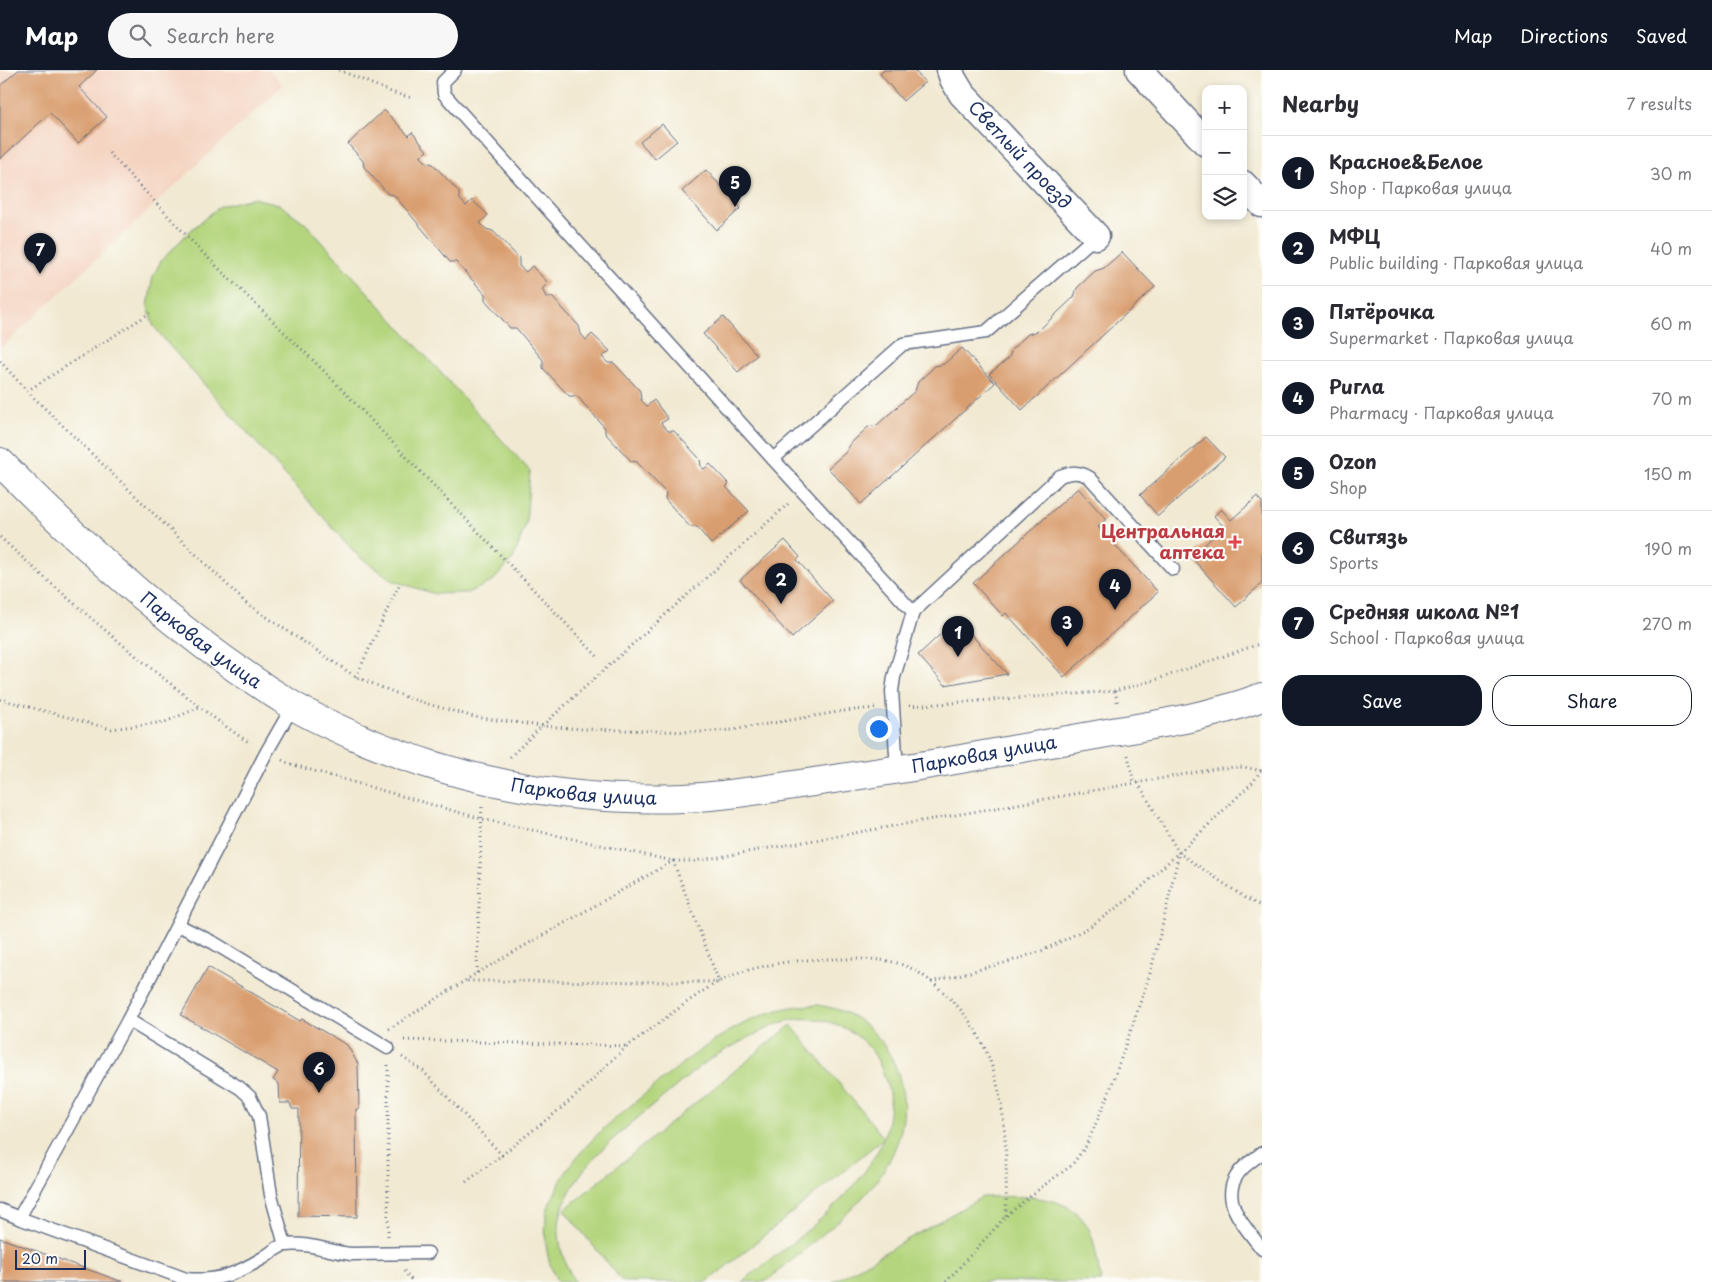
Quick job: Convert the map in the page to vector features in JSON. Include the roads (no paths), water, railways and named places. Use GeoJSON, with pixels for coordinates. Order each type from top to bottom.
{"type":"FeatureCollection","features":[{"type":"Feature","properties":{"kind":"street","name":"Светлый проезд"},"geometry":{"type":"LineString","coordinates":[[950,70],[962,94],[1096,236]]}},
{"type":"Feature","properties":{"kind":"street"},"geometry":{"type":"LineString","coordinates":[[1139,70],[1202,139]]}},
{"type":"Feature","properties":{"kind":"street"},"geometry":{"type":"LineString","coordinates":[[1247,188],[1262,204]]}},
{"type":"Feature","properties":{"kind":"street","name":"Парковая улица"},"geometry":{"type":"LineString","coordinates":[[0,462],[69,531],[162,614],[230,664],[293,706],[338,729],[391,751],[439,768],[494,782],[597,797],[685,798],[897,770],[1185,719],[1232,708],[1262,697]]}},
{"type":"Feature","properties":{"kind":"lane"},"geometry":{"type":"LineString","coordinates":[[455,70],[443,82],[444,94],[913,612]]}},
{"type":"Feature","properties":{"kind":"lane"},"geometry":{"type":"LineString","coordinates":[[773,459],[903,344],[986,332],[1096,236]]}},
{"type":"Feature","properties":{"kind":"lane"},"geometry":{"type":"LineString","coordinates":[[897,770],[892,707],[894,677],[913,612],[1060,476],[1082,473],[1090,478],[1173,569]]}},
{"type":"Feature","properties":{"kind":"lane"},"geometry":{"type":"LineString","coordinates":[[20,1218],[128,1020],[266,753],[293,706]]}},
{"type":"Feature","properties":{"kind":"lane"},"geometry":{"type":"LineString","coordinates":[[178,926],[214,943],[388,1048]]}},
{"type":"Feature","properties":{"kind":"lane"},"geometry":{"type":"LineString","coordinates":[[128,1020],[240,1088],[250,1097],[259,1116],[271,1195],[284,1244]]}},
{"type":"Feature","properties":{"kind":"lane"},"geometry":{"type":"LineString","coordinates":[[1262,1153],[1236,1175],[1231,1188],[1232,1202],[1236,1214],[1262,1249]]}},
{"type":"Feature","properties":{"kind":"lane"},"geometry":{"type":"LineString","coordinates":[[0,1210],[186,1279],[202,1281],[222,1278],[242,1271],[284,1244],[313,1245],[339,1253],[352,1254],[428,1253]]}},
{"type":"Feature","properties":{"kind":"place","name":"Ozon"},"geometry":{"type":"Point","coordinates":[735,207]}},
{"type":"Feature","properties":{"kind":"place","name":"Средняя школа №1"},"geometry":{"type":"Point","coordinates":[40,274]}},
{"type":"Feature","properties":{"kind":"place","name":"Центральная аптека"},"geometry":{"type":"Point","coordinates":[1235,542]}},
{"type":"Feature","properties":{"kind":"place","name":"МФЦ"},"geometry":{"type":"Point","coordinates":[781,604]}},
{"type":"Feature","properties":{"kind":"place","name":"Ригла"},"geometry":{"type":"Point","coordinates":[1115,610]}},
{"type":"Feature","properties":{"kind":"place","name":"Пятёрочка"},"geometry":{"type":"Point","coordinates":[1067,647]}},
{"type":"Feature","properties":{"kind":"place","name":"Красное&Белое"},"geometry":{"type":"Point","coordinates":[958,657]}},
{"type":"Feature","properties":{"kind":"place","name":"Свитязь"},"geometry":{"type":"Point","coordinates":[319,1093]}}]}
